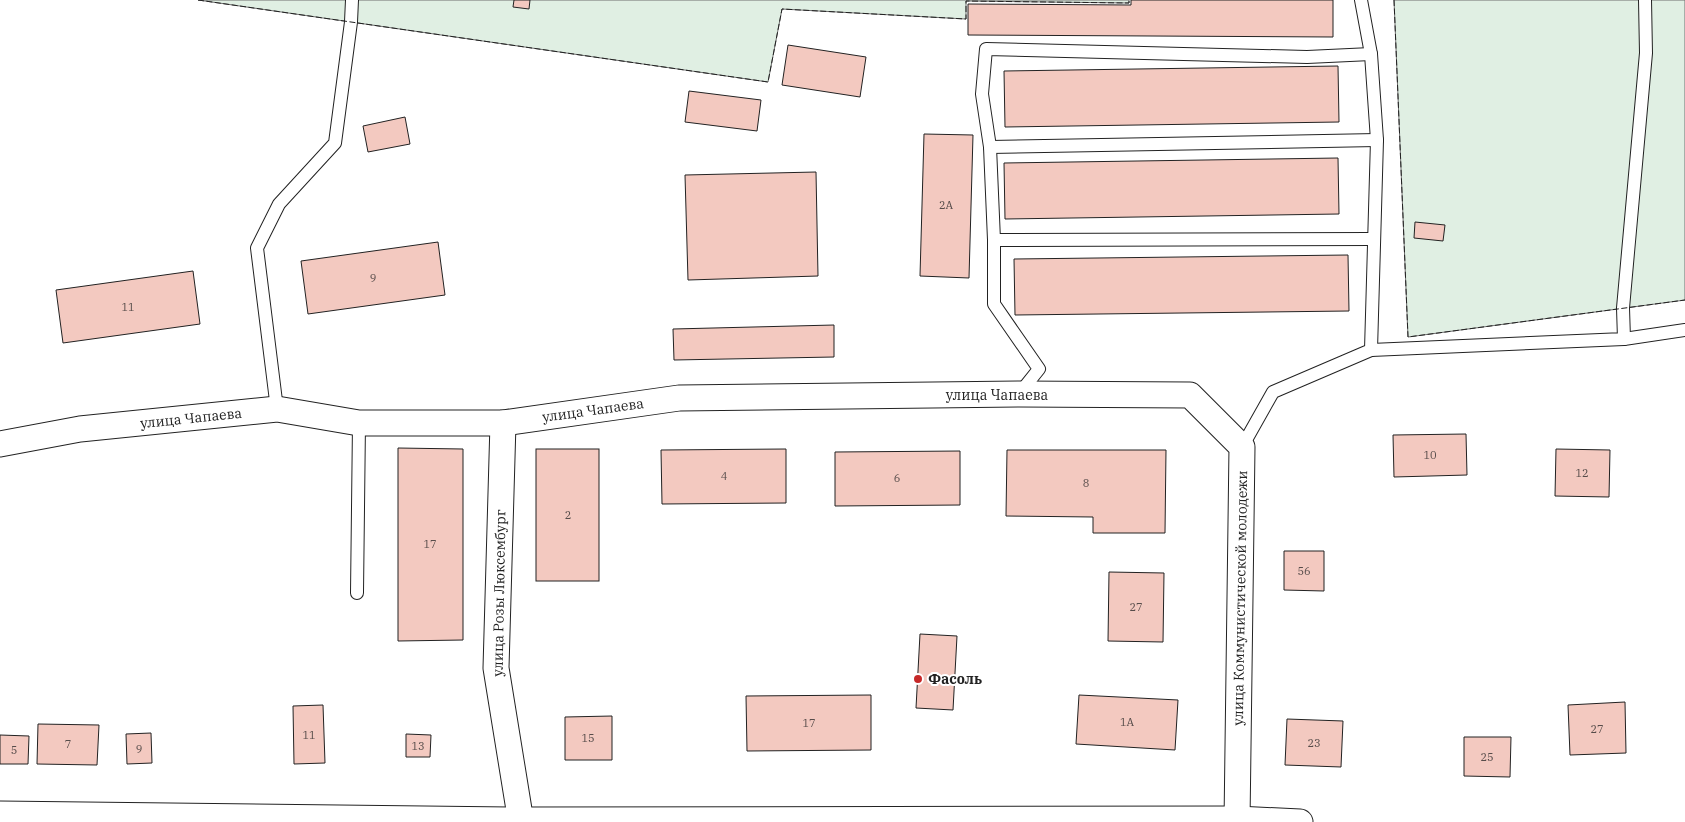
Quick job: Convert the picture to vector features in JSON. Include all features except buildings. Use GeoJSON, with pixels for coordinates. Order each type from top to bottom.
{"type":"FeatureCollection","features":[{"type":"Feature","properties":{"kind":"street","name":"улица Чапаева"},"geometry":{"type":"LineString","coordinates":[[0,444],[80,429],[277,409],[359,422],[503,423],[679,398],[1020,394],[1190,395],[1242,448]]}},
{"type":"Feature","properties":{"kind":"street","name":"улица Розы Люксембург"},"geometry":{"type":"LineString","coordinates":[[503,423],[496,668],[520,821]]}},
{"type":"Feature","properties":{"kind":"street","name":"улица Коммунистической молодежи"},"geometry":{"type":"LineString","coordinates":[[1237,821],[1242,448]]}},
{"type":"Feature","properties":{"kind":"street"},"geometry":{"type":"LineString","coordinates":[[0,814],[520,821],[1300,822]]}},
{"type":"Feature","properties":{"kind":"lane"},"geometry":{"type":"LineString","coordinates":[[277,409],[257,248],[278,204],[335,143],[351,22],[352,0]]}},
{"type":"Feature","properties":{"kind":"lane"},"geometry":{"type":"LineString","coordinates":[[1361,0],[1371,54],[1377,140],[1371,350]]}},
{"type":"Feature","properties":{"kind":"lane"},"geometry":{"type":"LineString","coordinates":[[1624,339],[1623,308],[1646,53],[1645,0]]}},
{"type":"Feature","properties":{"kind":"lane"},"geometry":{"type":"LineString","coordinates":[[1020,394],[1039,369],[994,304],[994,240],[990,147],[982,94],[986,49],[1307,57],[1371,54]]}},
{"type":"Feature","properties":{"kind":"lane"},"geometry":{"type":"LineString","coordinates":[[990,147],[1377,140]]}},
{"type":"Feature","properties":{"kind":"lane"},"geometry":{"type":"LineString","coordinates":[[994,240],[1374,239]]}},
{"type":"Feature","properties":{"kind":"lane"},"geometry":{"type":"LineString","coordinates":[[1242,448],[1273,392],[1371,350],[1624,339],[1685,330]]}},
{"type":"Feature","properties":{"kind":"lane"},"geometry":{"type":"LineString","coordinates":[[357,593],[359,422]]}},
{"type":"Feature","properties":{"kind":"green space"},"geometry":{"type":"Polygon","coordinates":[[[198,0],[1129,0],[1129,3],[966,1],[966,19],[782,9],[768,82],[198,0]]]}},
{"type":"Feature","properties":{"kind":"green space"},"geometry":{"type":"Polygon","coordinates":[[[1394,0],[1685,0],[1685,300],[1408,337],[1394,0]]]}},
{"type":"Feature","properties":{"kind":"fence"},"geometry":{"type":"LineString","coordinates":[[198,0],[768,82],[782,9],[966,19],[966,1],[1129,3],[1129,0]]}},
{"type":"Feature","properties":{"kind":"fence"},"geometry":{"type":"LineString","coordinates":[[1394,0],[1408,337],[1685,300]]}},
{"type":"Feature","properties":{"kind":"place","name":"Фасоль"},"geometry":{"type":"Point","coordinates":[918,679]}}]}
